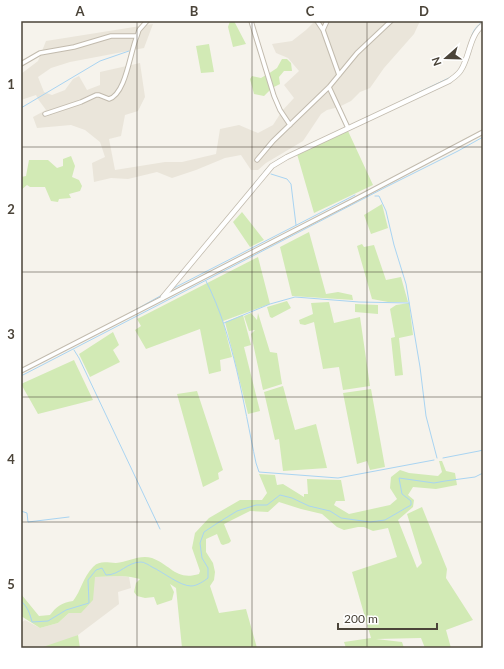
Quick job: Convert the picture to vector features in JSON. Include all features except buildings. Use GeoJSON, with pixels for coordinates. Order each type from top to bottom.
{"type":"FeatureCollection","features":[{"type":"Feature","properties":{"kind":"street"},"geometry":{"type":"LineString","coordinates":[[45,114],[81,102],[96,95],[109,99],[115,96],[120,89],[125,76],[136,36],[147,21]]}},
{"type":"Feature","properties":{"kind":"street"},"geometry":{"type":"LineString","coordinates":[[251,21],[274,96],[280,110],[290,125]]}},
{"type":"Feature","properties":{"kind":"street"},"geometry":{"type":"LineString","coordinates":[[317,21],[323,30],[339,75]]}},
{"type":"Feature","properties":{"kind":"street"},"geometry":{"type":"LineString","coordinates":[[323,30],[327,21]]}},
{"type":"Feature","properties":{"kind":"street"},"geometry":{"type":"LineString","coordinates":[[257,160],[274,141],[329,87],[357,53],[391,21]]}},
{"type":"Feature","properties":{"kind":"street"},"geometry":{"type":"LineString","coordinates":[[163,297],[272,166],[287,157],[348,128],[429,92],[456,77],[461,71],[473,38],[479,28],[483,25]]}},
{"type":"Feature","properties":{"kind":"street"},"geometry":{"type":"LineString","coordinates":[[21,64],[27,59],[40,53],[111,36],[136,36]]}},
{"type":"Feature","properties":{"kind":"street"},"geometry":{"type":"LineString","coordinates":[[329,87],[348,128]]}},
{"type":"Feature","properties":{"kind":"street"},"geometry":{"type":"LineString","coordinates":[[21,371],[483,132]]}},
{"type":"Feature","properties":{"kind":"shaded area"},"geometry":{"type":"Polygon","coordinates":[[[313,21],[420,21],[414,34],[384,68],[370,88],[360,92],[351,101],[339,107],[327,110],[321,114],[303,141],[266,163],[258,170],[251,170],[241,155],[225,158],[172,178],[157,172],[128,179],[111,178],[94,182],[92,163],[105,157],[100,142],[85,130],[71,125],[37,128],[33,117],[46,110],[36,95],[21,100],[21,74],[38,61],[46,41],[153,24],[144,48],[70,62],[51,68],[38,77],[44,92],[52,95],[65,90],[73,79],[79,76],[87,90],[100,85],[100,72],[140,63],[145,97],[138,111],[125,115],[121,136],[109,139],[115,170],[165,162],[182,162],[216,154],[220,129],[239,125],[258,133],[273,125],[282,111],[294,98],[284,85],[299,71],[288,58],[276,53],[272,44],[292,41],[306,30],[314,22],[313,21]]]}},
{"type":"Feature","properties":{"kind":"shaded area"},"geometry":{"type":"Polygon","coordinates":[[[95,577],[129,577],[131,588],[118,592],[119,604],[78,635],[61,643],[42,648],[21,648],[21,623],[25,620],[40,628],[58,623],[69,613],[95,577]]]}},
{"type":"Feature","properties":{"kind":"green space"},"geometry":{"type":"Polygon","coordinates":[[[230,21],[234,21],[246,44],[233,47],[228,27],[230,21]]]}},
{"type":"Feature","properties":{"kind":"green space"},"geometry":{"type":"Polygon","coordinates":[[[209,44],[214,72],[201,73],[196,46],[209,44]]]}},
{"type":"Feature","properties":{"kind":"green space"},"geometry":{"type":"Polygon","coordinates":[[[282,59],[287,59],[291,63],[292,71],[284,71],[279,77],[280,84],[272,88],[268,74],[277,68],[282,59]]]}},
{"type":"Feature","properties":{"kind":"green space"},"geometry":{"type":"Polygon","coordinates":[[[266,75],[270,90],[264,96],[254,94],[250,79],[252,76],[261,78],[266,75]]]}},
{"type":"Feature","properties":{"kind":"green space"},"geometry":{"type":"Polygon","coordinates":[[[348,131],[373,185],[314,213],[297,154],[348,131]]]}},
{"type":"Feature","properties":{"kind":"green space"},"geometry":{"type":"Polygon","coordinates":[[[71,156],[75,166],[72,177],[79,180],[82,186],[80,191],[69,194],[71,198],[59,199],[58,202],[51,201],[45,187],[30,187],[27,185],[21,190],[21,177],[26,176],[29,160],[48,160],[57,168],[63,166],[63,159],[71,156]]]}},
{"type":"Feature","properties":{"kind":"green space"},"geometry":{"type":"Polygon","coordinates":[[[382,204],[388,228],[371,234],[364,215],[382,204]]]}},
{"type":"Feature","properties":{"kind":"green space"},"geometry":{"type":"Polygon","coordinates":[[[242,212],[264,240],[250,247],[233,222],[242,212]]]}},
{"type":"Feature","properties":{"kind":"green space"},"geometry":{"type":"Polygon","coordinates":[[[309,232],[326,294],[338,292],[352,295],[353,300],[292,296],[280,247],[309,232]]]}},
{"type":"Feature","properties":{"kind":"green space"},"geometry":{"type":"Polygon","coordinates":[[[362,244],[364,247],[374,245],[386,280],[401,277],[408,302],[388,302],[372,299],[357,246],[362,244]]]}},
{"type":"Feature","properties":{"kind":"green space"},"geometry":{"type":"Polygon","coordinates":[[[258,257],[270,304],[223,321],[232,357],[220,360],[221,371],[209,374],[200,329],[146,349],[135,330],[141,326],[137,319],[258,257]]]}},
{"type":"Feature","properties":{"kind":"green space"},"geometry":{"type":"Polygon","coordinates":[[[287,301],[291,308],[272,318],[270,317],[267,307],[287,301]]]}},
{"type":"Feature","properties":{"kind":"green space"},"geometry":{"type":"Polygon","coordinates":[[[329,302],[334,323],[360,317],[370,386],[343,390],[339,367],[323,369],[314,322],[305,325],[300,324],[299,320],[313,314],[311,303],[329,302]]]}},
{"type":"Feature","properties":{"kind":"green space"},"geometry":{"type":"Polygon","coordinates":[[[409,303],[413,335],[399,338],[403,375],[395,376],[391,338],[395,337],[390,309],[396,305],[409,303]]]}},
{"type":"Feature","properties":{"kind":"green space"},"geometry":{"type":"Polygon","coordinates":[[[355,304],[378,305],[378,314],[355,312],[355,304]]]}},
{"type":"Feature","properties":{"kind":"green space"},"geometry":{"type":"Polygon","coordinates":[[[251,313],[257,320],[258,313],[270,352],[277,353],[282,384],[263,390],[251,334],[255,330],[249,331],[244,316],[251,313]]]}},
{"type":"Feature","properties":{"kind":"green space"},"geometry":{"type":"Polygon","coordinates":[[[243,315],[251,345],[244,347],[260,411],[248,414],[225,322],[243,315]]]}},
{"type":"Feature","properties":{"kind":"green space"},"geometry":{"type":"Polygon","coordinates":[[[113,332],[119,345],[113,350],[120,362],[90,377],[79,354],[113,332]]]}},
{"type":"Feature","properties":{"kind":"green space"},"geometry":{"type":"Polygon","coordinates":[[[74,360],[93,400],[38,414],[21,384],[74,360]]]}},
{"type":"Feature","properties":{"kind":"green space"},"geometry":{"type":"Polygon","coordinates":[[[283,386],[295,430],[316,424],[327,468],[283,471],[279,439],[275,440],[264,392],[283,386]]]}},
{"type":"Feature","properties":{"kind":"green space"},"geometry":{"type":"Polygon","coordinates":[[[371,389],[385,467],[370,470],[367,461],[357,464],[343,393],[371,389]]]}},
{"type":"Feature","properties":{"kind":"green space"},"geometry":{"type":"Polygon","coordinates":[[[197,391],[223,470],[218,473],[219,479],[203,487],[177,394],[197,391]]]}},
{"type":"Feature","properties":{"kind":"green space"},"geometry":{"type":"Polygon","coordinates":[[[439,461],[442,461],[446,471],[455,473],[457,485],[436,489],[413,487],[408,495],[414,500],[413,507],[398,520],[417,568],[422,563],[407,514],[422,507],[447,569],[446,578],[473,620],[446,630],[451,648],[425,648],[421,638],[376,639],[402,642],[404,648],[346,648],[344,642],[371,638],[352,572],[397,557],[388,528],[373,531],[364,527],[358,527],[344,530],[337,527],[322,514],[279,502],[268,512],[250,511],[224,524],[231,541],[229,543],[223,545],[221,544],[217,534],[206,539],[206,552],[213,563],[215,572],[214,580],[210,586],[219,613],[246,609],[257,648],[182,648],[176,588],[170,584],[174,592],[172,600],[157,605],[154,597],[145,598],[137,596],[134,592],[136,583],[140,579],[131,577],[95,577],[93,600],[81,613],[69,613],[58,623],[40,628],[21,616],[21,594],[39,616],[50,615],[60,605],[73,601],[84,580],[93,567],[98,563],[116,563],[148,557],[159,561],[179,574],[191,576],[199,574],[200,571],[192,548],[195,533],[209,518],[240,500],[262,500],[267,493],[259,474],[275,475],[277,485],[283,484],[304,497],[304,494],[308,494],[307,479],[341,480],[345,501],[336,501],[334,505],[349,514],[390,505],[397,499],[390,488],[391,477],[400,470],[409,473],[438,476],[442,472],[439,461]]]}},
{"type":"Feature","properties":{"kind":"green space"},"geometry":{"type":"Polygon","coordinates":[[[78,635],[80,648],[40,648],[78,635]]]}},
{"type":"Feature","properties":{"kind":"waterway"},"geometry":{"type":"LineString","coordinates":[[471,38],[476,28],[483,21]]}},
{"type":"Feature","properties":{"kind":"waterway"},"geometry":{"type":"LineString","coordinates":[[21,108],[100,61],[129,51]]}},
{"type":"Feature","properties":{"kind":"waterway"},"geometry":{"type":"LineString","coordinates":[[403,100],[451,77]]}},
{"type":"Feature","properties":{"kind":"waterway"},"geometry":{"type":"LineString","coordinates":[[21,376],[483,137]]}},
{"type":"Feature","properties":{"kind":"waterway"},"geometry":{"type":"LineString","coordinates":[[272,164],[279,159]]}},
{"type":"Feature","properties":{"kind":"waterway"},"geometry":{"type":"LineString","coordinates":[[250,189],[268,167]]}},
{"type":"Feature","properties":{"kind":"waterway"},"geometry":{"type":"LineString","coordinates":[[271,174],[287,179],[291,184],[296,225]]}},
{"type":"Feature","properties":{"kind":"waterway"},"geometry":{"type":"LineString","coordinates":[[172,289],[355,195]]}},
{"type":"Feature","properties":{"kind":"waterway"},"geometry":{"type":"LineString","coordinates":[[375,196],[379,196],[386,211],[394,245],[406,284],[420,367],[426,416],[437,458]]}},
{"type":"Feature","properties":{"kind":"waterway"},"geometry":{"type":"LineString","coordinates":[[206,281],[216,302],[231,347],[259,472],[338,478],[434,460]]}},
{"type":"Feature","properties":{"kind":"waterway"},"geometry":{"type":"LineString","coordinates":[[128,314],[162,295]]}},
{"type":"Feature","properties":{"kind":"waterway"},"geometry":{"type":"LineString","coordinates":[[224,323],[270,304],[295,297],[359,302],[409,303]]}},
{"type":"Feature","properties":{"kind":"waterway"},"geometry":{"type":"LineString","coordinates":[[74,350],[160,529]]}},
{"type":"Feature","properties":{"kind":"waterway"},"geometry":{"type":"LineString","coordinates":[[443,458],[483,450]]}},
{"type":"Feature","properties":{"kind":"waterway"},"geometry":{"type":"LineString","coordinates":[[21,601],[27,608],[32,622],[48,621],[66,610],[89,603],[88,580],[96,570],[102,568],[106,575],[115,573],[132,564],[141,562],[144,562],[182,584],[191,586],[198,584],[208,578],[208,568],[202,558],[200,543],[204,532],[237,511],[256,505],[267,505],[280,495],[292,498],[309,506],[330,511],[341,518],[370,522],[385,520],[411,505],[411,501],[402,494],[399,478],[434,483],[475,477],[483,473]]}},
{"type":"Feature","properties":{"kind":"waterway"},"geometry":{"type":"LineString","coordinates":[[21,511],[27,513],[28,522],[69,517]]}}]}
